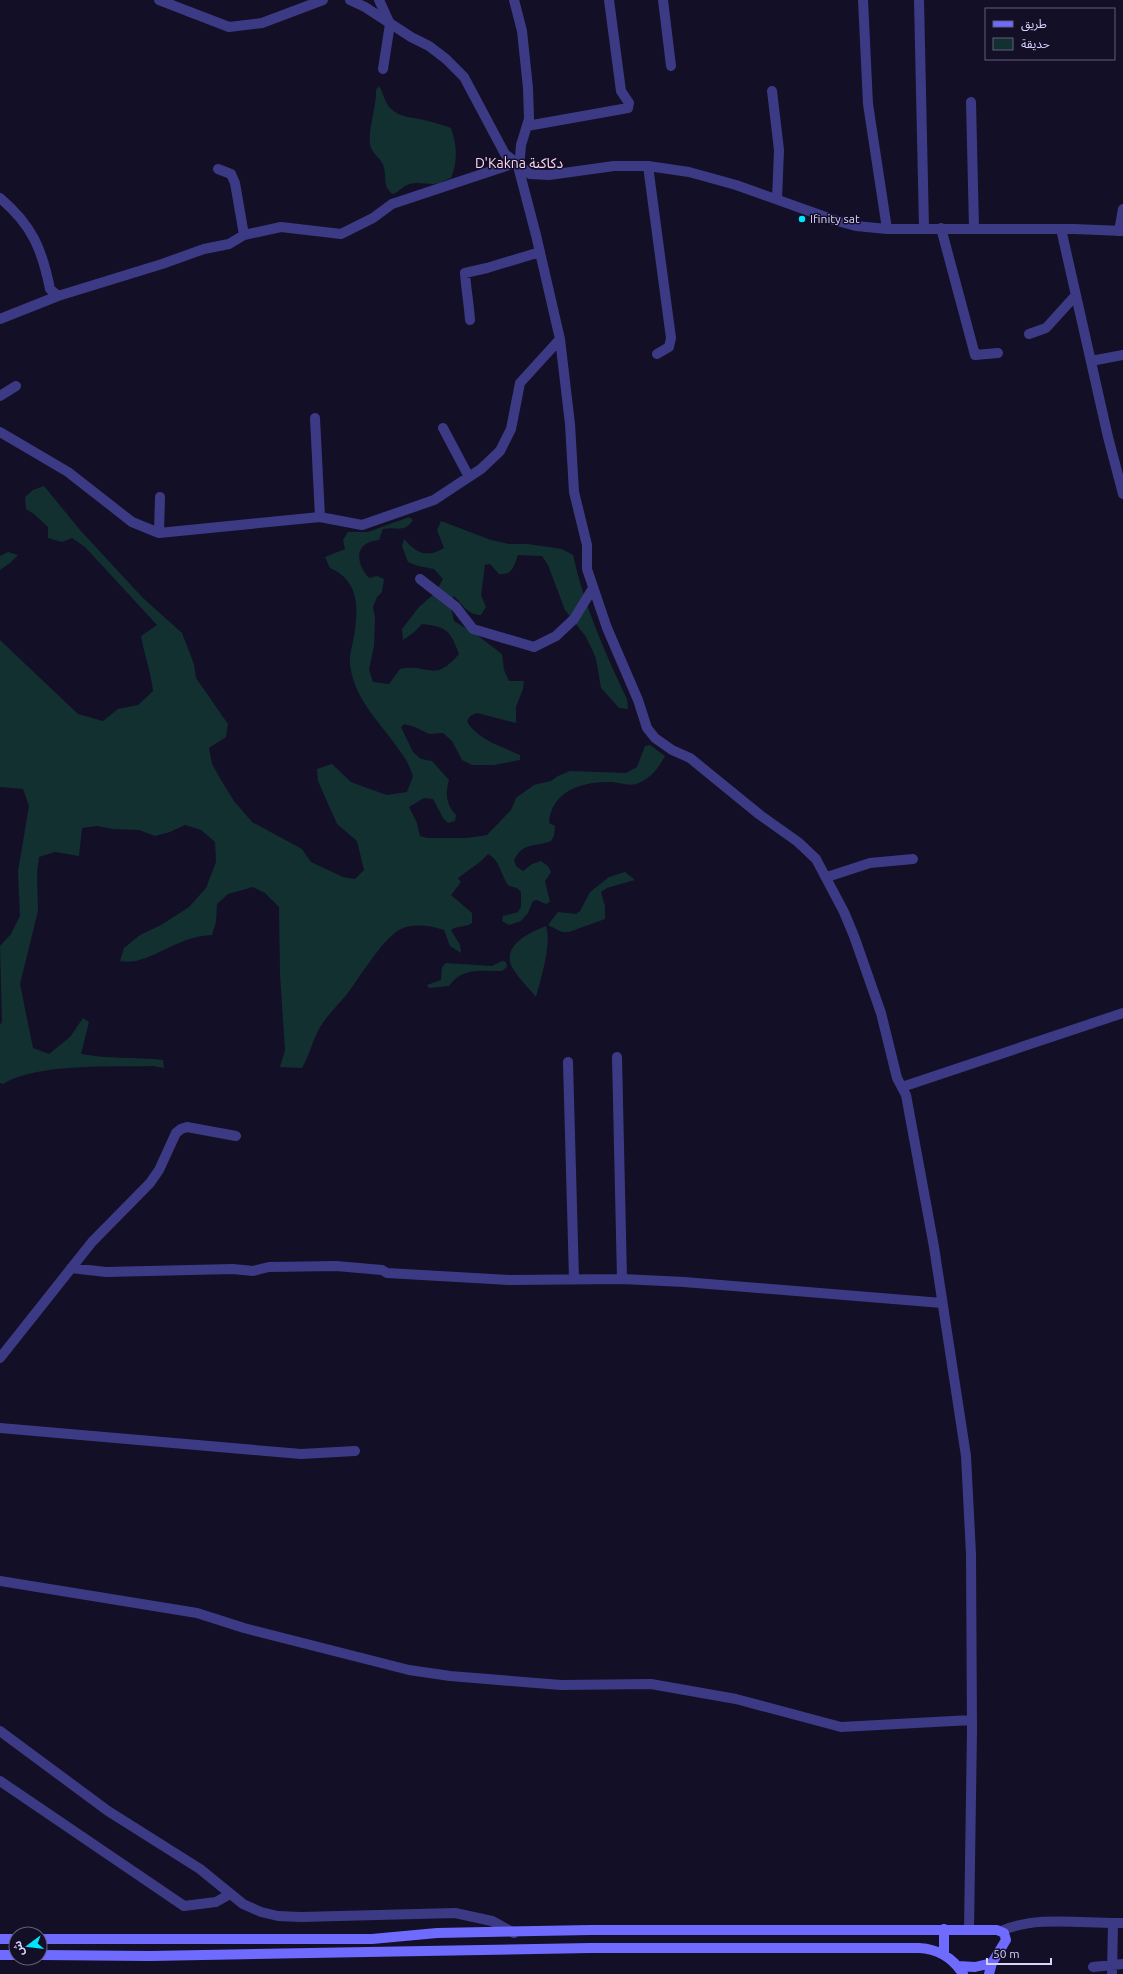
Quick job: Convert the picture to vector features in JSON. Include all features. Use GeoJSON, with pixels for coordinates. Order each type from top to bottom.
{"type":"FeatureCollection","features":[{"type":"Feature","properties":{"kind":"main road"},"geometry":{"type":"LineString","coordinates":[[944,1929],[944,1954]]}},
{"type":"Feature","properties":{"kind":"main road"},"geometry":{"type":"LineString","coordinates":[[48,1939],[372,1939],[402,1935],[437,1933],[591,1930],[944,1929],[1001,1931],[1005,1936],[1005,1943],[992,1964],[989,1974]]}},
{"type":"Feature","properties":{"kind":"main road"},"geometry":{"type":"LineString","coordinates":[[402,1935],[402,1951]]}},
{"type":"Feature","properties":{"kind":"main road"},"geometry":{"type":"LineString","coordinates":[[48,1955],[150,1956],[402,1951],[762,1947],[926,1949],[944,1954],[960,1970],[992,1964]]}},
{"type":"Feature","properties":{"kind":"street"},"geometry":{"type":"LineString","coordinates":[[159,0],[229,27],[262,23],[323,0]]}},
{"type":"Feature","properties":{"kind":"street"},"geometry":{"type":"LineString","coordinates":[[350,0],[365,7],[411,37],[429,46],[464,77],[496,140],[505,154],[530,174],[549,175],[614,166],[648,166],[689,172],[736,184],[837,221],[856,226],[887,229],[974,228],[1121,231],[1123,209]]}},
{"type":"Feature","properties":{"kind":"street"},"geometry":{"type":"LineString","coordinates":[[379,0],[390,24],[383,69]]}},
{"type":"Feature","properties":{"kind":"street"},"geometry":{"type":"LineString","coordinates":[[514,0],[522,31],[528,88],[529,118],[517,164],[540,252],[560,339],[570,424],[574,492],[587,545],[587,570],[607,628],[638,700],[647,728],[655,738],[672,750],[690,758],[760,815],[798,842],[816,859],[844,912],[870,978],[890,1042],[897,1078],[906,1095],[942,1303],[966,1456],[971,1554],[972,1720],[969,1930]]}},
{"type":"Feature","properties":{"kind":"street"},"geometry":{"type":"LineString","coordinates":[[527,126],[628,108],[629,103],[621,91],[609,0]]}},
{"type":"Feature","properties":{"kind":"street"},"geometry":{"type":"LineString","coordinates":[[663,0],[671,66]]}},
{"type":"Feature","properties":{"kind":"street"},"geometry":{"type":"LineString","coordinates":[[863,0],[868,104],[887,229]]}},
{"type":"Feature","properties":{"kind":"street"},"geometry":{"type":"LineString","coordinates":[[920,0],[924,228]]}},
{"type":"Feature","properties":{"kind":"street"},"geometry":{"type":"LineString","coordinates":[[772,91],[779,150],[777,199]]}},
{"type":"Feature","properties":{"kind":"street"},"geometry":{"type":"LineString","coordinates":[[971,102],[974,228]]}},
{"type":"Feature","properties":{"kind":"street"},"geometry":{"type":"LineString","coordinates":[[0,319],[58,296],[162,264],[204,249],[229,244],[244,235],[281,227],[341,234],[363,224],[392,204],[517,164]]}},
{"type":"Feature","properties":{"kind":"street"},"geometry":{"type":"LineString","coordinates":[[648,166],[671,338],[669,347],[656,354]]}},
{"type":"Feature","properties":{"kind":"street"},"geometry":{"type":"LineString","coordinates":[[218,169],[231,174],[235,183],[244,235]]}},
{"type":"Feature","properties":{"kind":"street"},"geometry":{"type":"LineString","coordinates":[[0,198],[26,226],[38,243],[46,268],[50,289],[58,296]]}},
{"type":"Feature","properties":{"kind":"street"},"geometry":{"type":"LineString","coordinates":[[941,228],[975,355],[998,353]]}},
{"type":"Feature","properties":{"kind":"street"},"geometry":{"type":"LineString","coordinates":[[1060,229],[1123,494]]}},
{"type":"Feature","properties":{"kind":"street"},"geometry":{"type":"LineString","coordinates":[[470,320],[468,301],[466,297],[465,273],[488,268],[540,252]]}},
{"type":"Feature","properties":{"kind":"street"},"geometry":{"type":"LineString","coordinates":[[1029,334],[1046,328],[1076,295]]}},
{"type":"Feature","properties":{"kind":"street"},"geometry":{"type":"LineString","coordinates":[[0,432],[68,472],[132,522],[159,533],[320,517],[362,525],[434,500],[481,469],[500,451],[510,429],[520,383],[560,339]]}},
{"type":"Feature","properties":{"kind":"street"},"geometry":{"type":"LineString","coordinates":[[1091,361],[1123,355]]}},
{"type":"Feature","properties":{"kind":"street"},"geometry":{"type":"LineString","coordinates":[[0,396],[16,386]]}},
{"type":"Feature","properties":{"kind":"street"},"geometry":{"type":"LineString","coordinates":[[315,418],[320,517]]}},
{"type":"Feature","properties":{"kind":"street"},"geometry":{"type":"LineString","coordinates":[[443,428],[470,477]]}},
{"type":"Feature","properties":{"kind":"street"},"geometry":{"type":"LineString","coordinates":[[159,533],[160,497]]}},
{"type":"Feature","properties":{"kind":"street"},"geometry":{"type":"LineString","coordinates":[[420,579],[456,607],[473,629],[534,647],[556,636],[574,620],[593,588]]}},
{"type":"Feature","properties":{"kind":"street"},"geometry":{"type":"LineString","coordinates":[[827,878],[870,863],[913,859]]}},
{"type":"Feature","properties":{"kind":"street"},"geometry":{"type":"LineString","coordinates":[[902,1087],[1123,1013]]}},
{"type":"Feature","properties":{"kind":"street"},"geometry":{"type":"LineString","coordinates":[[617,1057],[622,1279]]}},
{"type":"Feature","properties":{"kind":"street"},"geometry":{"type":"LineString","coordinates":[[568,1062],[574,1279]]}},
{"type":"Feature","properties":{"kind":"street"},"geometry":{"type":"LineString","coordinates":[[0,1358],[71,1268],[110,1222],[150,1183],[160,1170],[176,1133],[181,1129],[192,1128],[236,1136]]}},
{"type":"Feature","properties":{"kind":"street"},"geometry":{"type":"LineString","coordinates":[[71,1268],[106,1272],[232,1269],[253,1271],[269,1266],[336,1266],[402,1274],[508,1280],[622,1279],[684,1282],[942,1303]]}},
{"type":"Feature","properties":{"kind":"street"},"geometry":{"type":"LineString","coordinates":[[0,1428],[301,1454],[355,1451]]}},
{"type":"Feature","properties":{"kind":"street"},"geometry":{"type":"LineString","coordinates":[[0,1581],[197,1614],[244,1628],[408,1670],[450,1676],[561,1684],[651,1684],[736,1699],[841,1726],[972,1720]]}},
{"type":"Feature","properties":{"kind":"street"},"geometry":{"type":"LineString","coordinates":[[0,1730],[108,1811],[200,1870],[243,1904],[261,1912],[278,1916],[455,1913],[492,1921],[514,1932]]}},
{"type":"Feature","properties":{"kind":"street"},"geometry":{"type":"LineString","coordinates":[[0,1781],[184,1906],[216,1902],[230,1894]]}},
{"type":"Feature","properties":{"kind":"street"},"geometry":{"type":"LineString","coordinates":[[1001,1931],[1028,1923],[1118,1923],[1116,1967],[1093,1967]]}},
{"type":"Feature","properties":{"kind":"green space"},"geometry":{"type":"Polygon","coordinates":[[[379,86],[388,106],[398,114],[451,128],[455,141],[456,159],[451,178],[435,184],[408,184],[396,193],[392,194],[386,183],[383,165],[372,150],[370,142],[376,90],[379,86]]]}},
{"type":"Feature","properties":{"kind":"green space"},"geometry":{"type":"Polygon","coordinates":[[[44,486],[80,530],[143,598],[182,633],[194,664],[196,678],[228,724],[226,737],[209,748],[212,764],[234,801],[252,822],[302,849],[311,862],[343,877],[355,879],[364,870],[357,841],[337,824],[318,781],[317,769],[332,764],[351,782],[387,795],[407,792],[413,776],[404,756],[364,702],[353,678],[350,660],[356,619],[356,601],[350,585],[339,573],[330,568],[325,557],[345,549],[343,540],[348,532],[368,532],[409,517],[413,520],[406,527],[400,529],[383,529],[379,540],[365,545],[359,554],[361,566],[369,578],[377,576],[384,579],[382,592],[377,597],[373,607],[375,618],[374,646],[369,670],[373,682],[389,684],[400,669],[418,668],[437,670],[450,663],[459,654],[450,635],[437,626],[422,624],[403,640],[402,629],[419,607],[435,593],[443,579],[434,569],[418,566],[408,562],[402,546],[404,539],[413,548],[422,553],[427,554],[438,551],[444,548],[437,530],[441,521],[491,540],[509,544],[528,544],[562,549],[573,555],[589,610],[627,699],[628,709],[619,708],[601,688],[596,659],[592,649],[586,637],[565,610],[548,565],[542,556],[518,555],[512,569],[504,574],[499,574],[490,564],[485,565],[481,595],[486,607],[481,615],[476,615],[466,609],[454,596],[450,603],[454,621],[477,635],[502,654],[504,670],[509,681],[524,681],[523,689],[516,707],[516,723],[477,713],[470,716],[467,721],[483,738],[520,755],[520,760],[494,765],[472,765],[462,760],[452,741],[443,733],[429,734],[415,727],[404,724],[401,727],[413,752],[421,759],[432,761],[449,780],[447,799],[450,807],[456,815],[455,821],[448,823],[443,818],[433,799],[424,798],[409,807],[417,823],[420,836],[427,838],[467,838],[487,835],[511,810],[516,798],[534,785],[551,781],[570,771],[626,773],[637,767],[645,746],[650,745],[665,756],[653,773],[645,780],[636,784],[630,785],[612,782],[591,783],[580,786],[562,795],[551,812],[549,823],[555,826],[554,836],[551,841],[526,847],[514,860],[516,866],[523,871],[532,864],[541,861],[548,866],[551,872],[545,881],[550,902],[546,904],[537,900],[533,901],[528,913],[521,921],[509,925],[502,921],[503,916],[518,912],[521,907],[521,892],[517,888],[509,886],[496,860],[488,854],[480,862],[458,878],[461,882],[451,895],[472,913],[472,923],[467,926],[451,930],[460,945],[461,953],[450,946],[444,930],[428,926],[411,926],[394,933],[374,956],[346,995],[325,1020],[318,1031],[302,1068],[280,1067],[285,1050],[280,975],[279,907],[265,893],[253,887],[228,894],[217,904],[216,922],[212,935],[191,938],[136,961],[120,961],[124,948],[140,935],[161,925],[189,907],[206,888],[216,862],[215,842],[201,830],[185,825],[170,832],[155,836],[139,830],[113,829],[97,826],[82,828],[79,856],[55,852],[39,857],[37,873],[38,911],[20,984],[33,1048],[49,1054],[70,1037],[83,1018],[89,1022],[81,1054],[101,1057],[163,1060],[164,1068],[153,1066],[117,1066],[54,1069],[35,1072],[17,1077],[3,1084],[0,1083],[0,1025],[2,1021],[0,946],[11,934],[20,916],[18,871],[29,806],[23,789],[0,787],[0,640],[78,714],[103,721],[118,709],[138,705],[153,691],[141,636],[157,625],[85,547],[72,538],[62,542],[48,538],[48,527],[26,509],[25,497],[33,490],[44,486]]]}},
{"type":"Feature","properties":{"kind":"green space"},"geometry":{"type":"Polygon","coordinates":[[[8,552],[18,555],[0,570],[0,556],[8,552]]]}},
{"type":"Feature","properties":{"kind":"green space"},"geometry":{"type":"Polygon","coordinates":[[[625,872],[635,880],[607,888],[601,892],[605,906],[605,919],[569,932],[562,932],[548,925],[558,912],[576,914],[580,911],[590,892],[609,877],[625,872]]]}},
{"type":"Feature","properties":{"kind":"green space"},"geometry":{"type":"Polygon","coordinates":[[[546,926],[548,942],[547,951],[536,997],[514,971],[510,959],[511,952],[519,940],[546,926]]]}},
{"type":"Feature","properties":{"kind":"green space"},"geometry":{"type":"Polygon","coordinates":[[[502,961],[506,962],[507,967],[502,971],[472,971],[460,976],[449,986],[429,988],[427,985],[441,980],[442,967],[446,963],[492,966],[502,961]]]}},
{"type":"Feature","properties":{"kind":"place","name":"Ifinity sat"},"geometry":{"type":"Point","coordinates":[802,219]}},
{"type":"Feature","properties":{"kind":"district","name":"D'Kakna دكاكنة"},"geometry":{"type":"Point","coordinates":[519,163]}}]}
